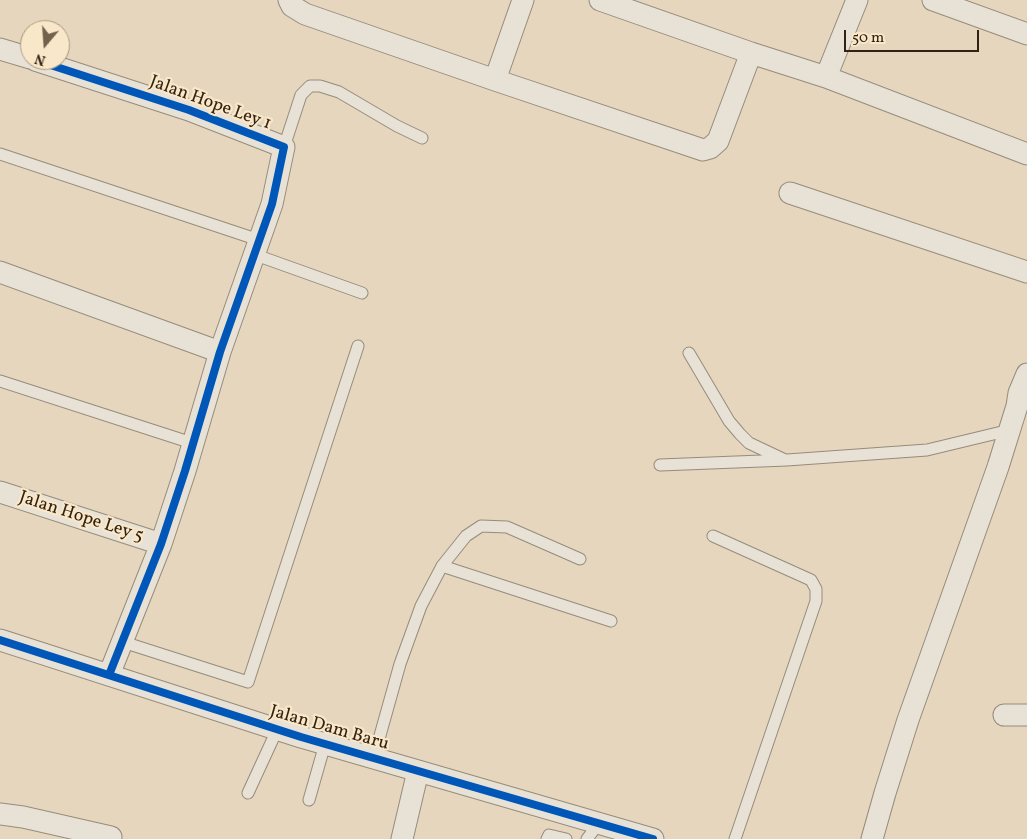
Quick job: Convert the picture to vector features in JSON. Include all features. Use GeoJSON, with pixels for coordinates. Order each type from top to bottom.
{"type":"FeatureCollection","features":[{"type":"Feature","properties":{"kind":"street"},"geometry":{"type":"LineString","coordinates":[[289,0],[292,6],[305,14],[703,150],[710,148],[718,141],[751,53]]}},
{"type":"Feature","properties":{"kind":"street"},"geometry":{"type":"LineString","coordinates":[[495,80],[523,0]]}},
{"type":"Feature","properties":{"kind":"street"},"geometry":{"type":"LineString","coordinates":[[600,0],[826,77],[1027,154]]}},
{"type":"Feature","properties":{"kind":"street"},"geometry":{"type":"LineString","coordinates":[[826,77],[857,0]]}},
{"type":"Feature","properties":{"kind":"street"},"geometry":{"type":"LineString","coordinates":[[933,0],[1027,34]]}},
{"type":"Feature","properties":{"kind":"street"},"geometry":{"type":"LineString","coordinates":[[0,49],[20,55]]}},
{"type":"Feature","properties":{"kind":"street","name":"Jalan Hope Ley 1"},"geometry":{"type":"LineString","coordinates":[[66,70],[189,110],[284,146],[272,204],[220,352],[161,544],[109,675]]}},
{"type":"Feature","properties":{"kind":"street"},"geometry":{"type":"LineString","coordinates":[[790,193],[1027,272]]}},
{"type":"Feature","properties":{"kind":"street"},"geometry":{"type":"LineString","coordinates":[[0,272],[220,352]]}},
{"type":"Feature","properties":{"kind":"street"},"geometry":{"type":"LineString","coordinates":[[872,839],[908,720],[1010,430],[1021,387],[1027,374]]}},
{"type":"Feature","properties":{"kind":"street","name":"Jalan Hope Ley 5"},"geometry":{"type":"LineString","coordinates":[[0,492],[161,544]]}},
{"type":"Feature","properties":{"kind":"street","name":"Jalan Dam Baru"},"geometry":{"type":"LineString","coordinates":[[0,640],[277,730],[418,771],[593,831],[653,839]]}},
{"type":"Feature","properties":{"kind":"street"},"geometry":{"type":"LineString","coordinates":[[1004,715],[1027,715]]}},
{"type":"Feature","properties":{"kind":"street"},"geometry":{"type":"LineString","coordinates":[[402,839],[418,771]]}},
{"type":"Feature","properties":{"kind":"street"},"geometry":{"type":"LineString","coordinates":[[0,814],[23,817],[111,837]]}},
{"type":"Feature","properties":{"kind":"lane"},"geometry":{"type":"LineString","coordinates":[[284,146],[301,95],[310,86],[320,86],[339,92],[397,126],[422,138]]}},
{"type":"Feature","properties":{"kind":"lane"},"geometry":{"type":"LineString","coordinates":[[0,154],[256,247],[362,293]]}},
{"type":"Feature","properties":{"kind":"lane"},"geometry":{"type":"LineString","coordinates":[[123,642],[248,682],[358,346]]}},
{"type":"Feature","properties":{"kind":"lane"},"geometry":{"type":"LineString","coordinates":[[689,353],[729,421],[740,434],[750,443],[786,460]]}},
{"type":"Feature","properties":{"kind":"lane"},"geometry":{"type":"LineString","coordinates":[[0,381],[192,444]]}},
{"type":"Feature","properties":{"kind":"lane"},"geometry":{"type":"LineString","coordinates":[[660,465],[786,460],[927,450],[1010,430]]}},
{"type":"Feature","properties":{"kind":"lane"},"geometry":{"type":"LineString","coordinates":[[374,757],[400,664],[421,606],[442,566],[466,536],[482,526],[507,527],[580,559]]}},
{"type":"Feature","properties":{"kind":"lane"},"geometry":{"type":"LineString","coordinates":[[713,536],[811,580],[816,589],[816,601],[734,839]]}},
{"type":"Feature","properties":{"kind":"lane"},"geometry":{"type":"LineString","coordinates":[[442,566],[611,621]]}},
{"type":"Feature","properties":{"kind":"lane"},"geometry":{"type":"LineString","coordinates":[[248,793],[277,730]]}},
{"type":"Feature","properties":{"kind":"lane"},"geometry":{"type":"LineString","coordinates":[[309,800],[325,744]]}},
{"type":"Feature","properties":{"kind":"lane"},"geometry":{"type":"LineString","coordinates":[[547,839],[549,835],[566,839]]}},
{"type":"Feature","properties":{"kind":"cycle path"},"geometry":{"type":"LineString","coordinates":[[66,70],[189,110],[284,147],[272,204],[220,352],[161,544],[109,675]]}},
{"type":"Feature","properties":{"kind":"cycle path"},"geometry":{"type":"LineString","coordinates":[[0,640],[301,737],[653,839]]}}]}
